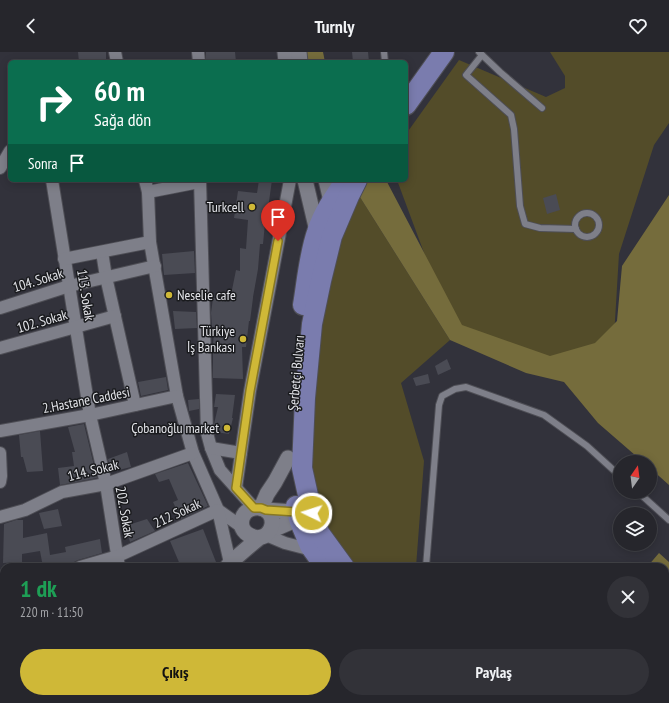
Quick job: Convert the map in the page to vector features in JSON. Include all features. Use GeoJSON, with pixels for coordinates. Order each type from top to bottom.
{"type":"FeatureCollection","features":[{"type":"Feature","properties":{"kind":"highway"},"geometry":{"type":"LineString","coordinates":[[408,81],[428,52]]}},
{"type":"Feature","properties":{"kind":"highway"},"geometry":{"type":"LineString","coordinates":[[408,102],[444,52]]}},
{"type":"Feature","properties":{"kind":"highway","name":"Şerbetçi Bulvarı"},"geometry":{"type":"LineString","coordinates":[[322,563],[312,550],[303,515],[294,494],[288,458],[301,325],[309,266],[352,183]]}},
{"type":"Feature","properties":{"kind":"highway","name":"Şerbetçi Bulvarı"},"geometry":{"type":"LineString","coordinates":[[341,563],[320,534],[303,515],[302,468],[305,398],[312,324],[321,281],[325,234],[331,201],[352,183]]}},
{"type":"Feature","properties":{"kind":"street"},"geometry":{"type":"LineString","coordinates":[[0,168],[8,154]]}},
{"type":"Feature","properties":{"kind":"street","name":"113. Sokak"},"geometry":{"type":"LineString","coordinates":[[52,182],[90,415]]}},
{"type":"Feature","properties":{"kind":"street"},"geometry":{"type":"LineString","coordinates":[[146,182],[148,192],[150,242],[177,396],[193,453],[218,510],[228,563]]}},
{"type":"Feature","properties":{"kind":"street"},"geometry":{"type":"LineString","coordinates":[[148,192],[195,182]]}},
{"type":"Feature","properties":{"kind":"street"},"geometry":{"type":"LineString","coordinates":[[200,182],[207,433],[220,470],[236,488],[260,508],[270,514],[272,520],[272,525],[265,534],[230,563]]}},
{"type":"Feature","properties":{"kind":"street"},"geometry":{"type":"LineString","coordinates":[[236,488],[250,391],[290,182]]}},
{"type":"Feature","properties":{"kind":"street"},"geometry":{"type":"LineString","coordinates":[[307,182],[325,234]]}},
{"type":"Feature","properties":{"kind":"street"},"geometry":{"type":"LineString","coordinates":[[326,182],[331,201]]}},
{"type":"Feature","properties":{"kind":"street"},"geometry":{"type":"LineString","coordinates":[[64,259],[150,242]]}},
{"type":"Feature","properties":{"kind":"street"},"geometry":{"type":"LineString","coordinates":[[102,252],[106,278],[135,405]]}},
{"type":"Feature","properties":{"kind":"street","name":"104. Sokak"},"geometry":{"type":"LineString","coordinates":[[0,308],[69,286],[155,266]]}},
{"type":"Feature","properties":{"kind":"street","name":"102. Sokak"},"geometry":{"type":"LineString","coordinates":[[0,348],[115,316]]}},
{"type":"Feature","properties":{"kind":"street","name":"2.Hastane Caddesi"},"geometry":{"type":"LineString","coordinates":[[0,431],[90,415],[177,396]]}},
{"type":"Feature","properties":{"kind":"street","name":"202. Sokak"},"geometry":{"type":"LineString","coordinates":[[90,415],[106,484],[119,562]]}},
{"type":"Feature","properties":{"kind":"street"},"geometry":{"type":"LineString","coordinates":[[211,448],[241,453]]}},
{"type":"Feature","properties":{"kind":"street"},"geometry":{"type":"LineString","coordinates":[[0,453],[0,482]]}},
{"type":"Feature","properties":{"kind":"street","name":"114. Sokak"},"geometry":{"type":"LineString","coordinates":[[0,517],[25,510],[62,492],[106,484],[193,453]]}},
{"type":"Feature","properties":{"kind":"street"},"geometry":{"type":"LineString","coordinates":[[260,508],[288,458]]}},
{"type":"Feature","properties":{"kind":"street"},"geometry":{"type":"LineString","coordinates":[[229,563],[242,527],[242,518],[246,511],[260,508],[303,515]]}},
{"type":"Feature","properties":{"kind":"street"},"geometry":{"type":"LineString","coordinates":[[218,510],[242,527],[246,533],[252,537],[265,534],[303,515]]}},
{"type":"Feature","properties":{"kind":"street","name":"212 Sokak"},"geometry":{"type":"LineString","coordinates":[[119,562],[218,510]]}},
{"type":"Feature","properties":{"kind":"street"},"geometry":{"type":"LineString","coordinates":[[265,534],[285,543],[312,550]]}},
{"type":"Feature","properties":{"kind":"lane"},"geometry":{"type":"LineString","coordinates":[[542,108],[480,54],[466,75],[511,115],[514,129],[520,206],[525,224],[540,228],[576,229]]}},
{"type":"Feature","properties":{"kind":"lane"},"geometry":{"type":"LineString","coordinates":[[588,212],[594,214],[600,225],[596,234],[590,237],[584,237],[579,234],[576,229],[575,223],[577,217],[582,213],[588,212]]}},
{"type":"Feature","properties":{"kind":"lane"},"geometry":{"type":"LineString","coordinates":[[426,563],[439,405],[442,396],[455,389],[466,387],[544,415],[587,446],[613,470]]}},
{"type":"Feature","properties":{"kind":"lane"},"geometry":{"type":"LineString","coordinates":[[646,499],[669,520]]}},
{"type":"Feature","properties":{"kind":"shaded area"},"geometry":{"type":"Polygon","coordinates":[[[307,52],[323,52],[325,60],[307,60],[307,52]]]}},
{"type":"Feature","properties":{"kind":"shaded area"},"geometry":{"type":"Polygon","coordinates":[[[550,52],[669,52],[669,123],[654,145],[619,254],[614,337],[551,366],[467,334],[439,293],[398,182],[408,182],[408,131],[459,60],[546,97],[565,88],[565,76],[550,52]]]}},
{"type":"Feature","properties":{"kind":"shaded area"},"geometry":{"type":"Polygon","coordinates":[[[352,182],[387,182],[462,325],[550,356],[595,343],[617,321],[622,266],[669,195],[669,485],[657,474],[657,455],[635,455],[598,423],[564,382],[526,373],[450,340],[358,194],[352,182]]]}},
{"type":"Feature","properties":{"kind":"shaded area"},"geometry":{"type":"Polygon","coordinates":[[[358,194],[450,340],[401,383],[424,461],[416,563],[354,563],[331,536],[310,487],[320,326],[332,264],[358,194]]]}},
{"type":"Feature","properties":{"kind":"shaded area"},"geometry":{"type":"Polygon","coordinates":[[[659,553],[669,562],[669,563],[650,563],[659,553]]]}},
{"type":"Feature","properties":{"kind":"building"},"geometry":{"type":"Polygon","coordinates":[[[78,52],[106,52],[106,60],[79,60],[78,52]]]}},
{"type":"Feature","properties":{"kind":"building"},"geometry":{"type":"Polygon","coordinates":[[[206,52],[235,52],[236,60],[206,60],[206,52]]]}},
{"type":"Feature","properties":{"kind":"building"},"geometry":{"type":"Polygon","coordinates":[[[352,52],[368,52],[369,60],[353,60],[352,52]]]}},
{"type":"Feature","properties":{"kind":"building"},"geometry":{"type":"Polygon","coordinates":[[[259,182],[272,182],[263,244],[260,244],[258,269],[246,347],[242,347],[243,379],[213,378],[214,327],[212,327],[211,313],[213,298],[230,300],[236,270],[240,271],[240,248],[246,249],[248,220],[234,218],[238,191],[257,193],[259,182]]]}},
{"type":"Feature","properties":{"kind":"building"},"geometry":{"type":"Polygon","coordinates":[[[556,194],[560,210],[547,214],[543,198],[556,194]]]}},
{"type":"Feature","properties":{"kind":"building"},"geometry":{"type":"Polygon","coordinates":[[[194,251],[195,273],[164,275],[162,254],[194,251]]]}},
{"type":"Feature","properties":{"kind":"building"},"geometry":{"type":"Polygon","coordinates":[[[173,311],[196,312],[197,328],[175,329],[173,311]]]}},
{"type":"Feature","properties":{"kind":"building"},"geometry":{"type":"Polygon","coordinates":[[[447,359],[451,369],[438,375],[435,366],[447,359]]]}},
{"type":"Feature","properties":{"kind":"building"},"geometry":{"type":"Polygon","coordinates":[[[428,374],[430,383],[416,386],[413,378],[428,374]]]}},
{"type":"Feature","properties":{"kind":"building"},"geometry":{"type":"Polygon","coordinates":[[[166,377],[168,390],[141,396],[138,382],[166,377]]]}},
{"type":"Feature","properties":{"kind":"building"},"geometry":{"type":"Polygon","coordinates":[[[216,394],[235,395],[233,418],[229,434],[215,432],[214,424],[218,407],[214,407],[216,394]]]}},
{"type":"Feature","properties":{"kind":"building"},"geometry":{"type":"Polygon","coordinates":[[[199,399],[199,409],[189,411],[188,400],[199,399]]]}},
{"type":"Feature","properties":{"kind":"building"},"geometry":{"type":"Polygon","coordinates":[[[84,424],[97,478],[60,485],[58,468],[74,466],[72,452],[75,452],[68,427],[84,424]]]}},
{"type":"Feature","properties":{"kind":"building"},"geometry":{"type":"Polygon","coordinates":[[[40,431],[43,471],[27,472],[23,457],[21,457],[19,435],[40,431]]]}},
{"type":"Feature","properties":{"kind":"building"},"geometry":{"type":"Polygon","coordinates":[[[127,452],[131,467],[111,472],[108,459],[127,452]]]}},
{"type":"Feature","properties":{"kind":"building"},"geometry":{"type":"Polygon","coordinates":[[[188,463],[208,506],[181,519],[173,502],[178,500],[169,479],[159,482],[155,474],[188,463]]]}},
{"type":"Feature","properties":{"kind":"building"},"geometry":{"type":"Polygon","coordinates":[[[58,509],[62,526],[44,529],[39,513],[58,509]]]}},
{"type":"Feature","properties":{"kind":"building"},"geometry":{"type":"Polygon","coordinates":[[[147,519],[155,531],[130,542],[125,526],[147,519]]]}},
{"type":"Feature","properties":{"kind":"building"},"geometry":{"type":"Polygon","coordinates":[[[16,520],[23,520],[23,538],[47,533],[50,555],[66,552],[65,547],[100,539],[102,553],[70,563],[42,563],[40,551],[22,554],[22,562],[3,563],[4,524],[16,520]]]}},
{"type":"Feature","properties":{"kind":"building"},"geometry":{"type":"Polygon","coordinates":[[[203,529],[216,562],[179,563],[170,541],[203,529]]]}},
{"type":"Feature","properties":{"kind":"place","name":"Turkcell"},"geometry":{"type":"Point","coordinates":[252,207]}},
{"type":"Feature","properties":{"kind":"place","name":"Neselie cafe"},"geometry":{"type":"Point","coordinates":[169,295]}},
{"type":"Feature","properties":{"kind":"place","name":"Türkiye İş Bankası"},"geometry":{"type":"Point","coordinates":[243,339]}},
{"type":"Feature","properties":{"kind":"place","name":"Çobanoğlu market"},"geometry":{"type":"Point","coordinates":[227,428]}},
{"type":"Feature","properties":{"kind":"route"},"geometry":{"type":"LineString","coordinates":[[278,241],[250,391],[236,488],[254,508],[312,513]]}}]}
